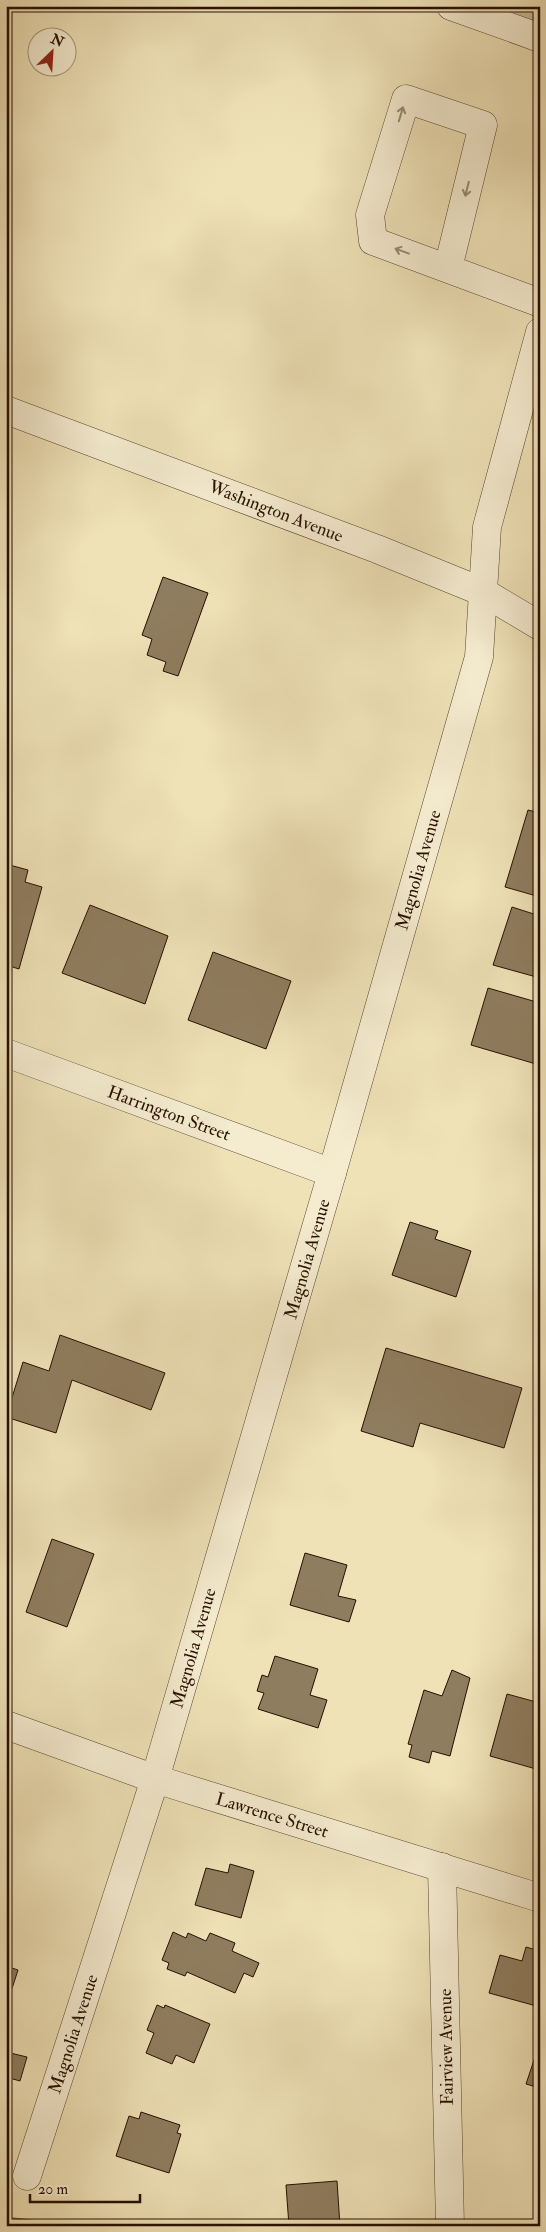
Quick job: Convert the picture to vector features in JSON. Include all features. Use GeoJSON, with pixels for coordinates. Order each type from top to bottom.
{"type":"FeatureCollection","features":[{"type":"Feature","properties":{"kind":"street"},"geometry":{"type":"LineString","coordinates":[[451,6],[540,38]]}},
{"type":"Feature","properties":{"kind":"street"},"geometry":{"type":"LineString","coordinates":[[448,268],[483,125],[406,99],[370,215],[373,241],[540,303]]}},
{"type":"Feature","properties":{"kind":"street","name":"Magnolia Avenue"},"geometry":{"type":"LineString","coordinates":[[27,2176],[154,1779],[332,1173],[479,657],[487,527],[540,332]]}},
{"type":"Feature","properties":{"kind":"street","name":"Washington Avenue"},"geometry":{"type":"LineString","coordinates":[[6,410],[377,549],[483,592],[540,626]]}},
{"type":"Feature","properties":{"kind":"street","name":"Harrington Street"},"geometry":{"type":"LineString","coordinates":[[6,1053],[332,1173]]}},
{"type":"Feature","properties":{"kind":"street","name":"Lawrence Street"},"geometry":{"type":"LineString","coordinates":[[6,1725],[154,1779],[540,1898]]}},
{"type":"Feature","properties":{"kind":"street","name":"Fairview Avenue"},"geometry":{"type":"LineString","coordinates":[[442,1868],[450,2226]]}},
{"type":"Feature","properties":{"kind":"shaded area"},"geometry":{"type":"Polygon","coordinates":[[[451,6],[540,6],[540,38],[451,6]]]}},
{"type":"Feature","properties":{"kind":"shaded area"},"geometry":{"type":"Polygon","coordinates":[[[6,2217],[80,2226],[6,2226],[6,2217]]]}},
{"type":"Feature","properties":{"kind":"building"},"geometry":{"type":"Polygon","coordinates":[[[163,577],[208,593],[178,676],[163,671],[166,662],[147,655],[152,639],[142,635],[163,577]]]}},
{"type":"Feature","properties":{"kind":"building"},"geometry":{"type":"Polygon","coordinates":[[[528,810],[540,813],[540,897],[505,887],[528,810]]]}},
{"type":"Feature","properties":{"kind":"building"},"geometry":{"type":"Polygon","coordinates":[[[6,864],[28,870],[25,882],[42,887],[19,969],[6,965],[6,864]]]}},
{"type":"Feature","properties":{"kind":"building"},"geometry":{"type":"Polygon","coordinates":[[[90,905],[168,936],[145,1004],[62,973],[90,905]]]}},
{"type":"Feature","properties":{"kind":"building"},"geometry":{"type":"Polygon","coordinates":[[[512,907],[540,916],[540,978],[493,965],[512,907]]]}},
{"type":"Feature","properties":{"kind":"building"},"geometry":{"type":"Polygon","coordinates":[[[213,952],[291,981],[266,1049],[188,1020],[213,952]]]}},
{"type":"Feature","properties":{"kind":"building"},"geometry":{"type":"Polygon","coordinates":[[[488,988],[540,1003],[540,1052],[536,1064],[471,1045],[488,988]]]}},
{"type":"Feature","properties":{"kind":"building"},"geometry":{"type":"Polygon","coordinates":[[[410,1222],[438,1231],[435,1239],[471,1251],[456,1297],[392,1275],[410,1222]]]}},
{"type":"Feature","properties":{"kind":"building"},"geometry":{"type":"Polygon","coordinates":[[[60,1335],[165,1373],[151,1410],[72,1380],[56,1433],[6,1417],[23,1362],[49,1371],[60,1335]]]}},
{"type":"Feature","properties":{"kind":"building"},"geometry":{"type":"Polygon","coordinates":[[[386,1348],[522,1388],[504,1448],[420,1423],[413,1447],[361,1431],[386,1348]]]}},
{"type":"Feature","properties":{"kind":"building"},"geometry":{"type":"Polygon","coordinates":[[[52,1539],[94,1554],[67,1627],[26,1612],[52,1539]]]}},
{"type":"Feature","properties":{"kind":"building"},"geometry":{"type":"Polygon","coordinates":[[[305,1553],[347,1565],[338,1596],[356,1600],[349,1622],[290,1605],[305,1553]]]}},
{"type":"Feature","properties":{"kind":"building"},"geometry":{"type":"Polygon","coordinates":[[[275,1656],[318,1669],[310,1695],[327,1700],[318,1728],[258,1709],[264,1693],[257,1691],[262,1675],[268,1677],[275,1656]]]}},
{"type":"Feature","properties":{"kind":"building"},"geometry":{"type":"Polygon","coordinates":[[[452,1670],[470,1678],[450,1756],[432,1751],[429,1763],[409,1757],[412,1745],[408,1744],[424,1690],[442,1696],[452,1670]]]}},
{"type":"Feature","properties":{"kind":"building"},"geometry":{"type":"Polygon","coordinates":[[[507,1694],[540,1703],[540,1756],[536,1769],[490,1756],[507,1694]]]}},
{"type":"Feature","properties":{"kind":"building"},"geometry":{"type":"Polygon","coordinates":[[[230,1864],[254,1871],[241,1918],[195,1905],[206,1868],[228,1873],[230,1864]]]}},
{"type":"Feature","properties":{"kind":"building"},"geometry":{"type":"Polygon","coordinates":[[[173,1932],[186,1938],[188,1933],[206,1941],[210,1933],[235,1943],[232,1951],[259,1963],[253,1977],[244,1973],[235,1993],[187,1972],[185,1976],[167,1969],[169,1963],[162,1960],[173,1932]]]}},
{"type":"Feature","properties":{"kind":"building"},"geometry":{"type":"Polygon","coordinates":[[[526,1947],[540,1951],[540,2007],[489,1993],[500,1955],[522,1961],[526,1947]]]}},
{"type":"Feature","properties":{"kind":"building"},"geometry":{"type":"Polygon","coordinates":[[[6,1956],[11,1958],[9,1967],[18,1970],[8,2001],[6,1956]]]}},
{"type":"Feature","properties":{"kind":"building"},"geometry":{"type":"Polygon","coordinates":[[[157,2005],[164,2008],[165,2005],[210,2024],[194,2063],[176,2055],[172,2064],[146,2053],[154,2033],[147,2030],[157,2005]]]}},
{"type":"Feature","properties":{"kind":"building"},"geometry":{"type":"Polygon","coordinates":[[[540,2042],[540,2088],[526,2084],[540,2042]]]}},
{"type":"Feature","properties":{"kind":"building"},"geometry":{"type":"Polygon","coordinates":[[[6,2052],[27,2057],[20,2081],[6,2077],[6,2052]]]}},
{"type":"Feature","properties":{"kind":"building"},"geometry":{"type":"Polygon","coordinates":[[[141,2112],[180,2125],[177,2133],[181,2134],[169,2173],[116,2156],[129,2116],[139,2119],[141,2112]]]}},
{"type":"Feature","properties":{"kind":"building"},"geometry":{"type":"Polygon","coordinates":[[[337,2181],[340,2226],[289,2226],[286,2185],[337,2181]]]}}]}
